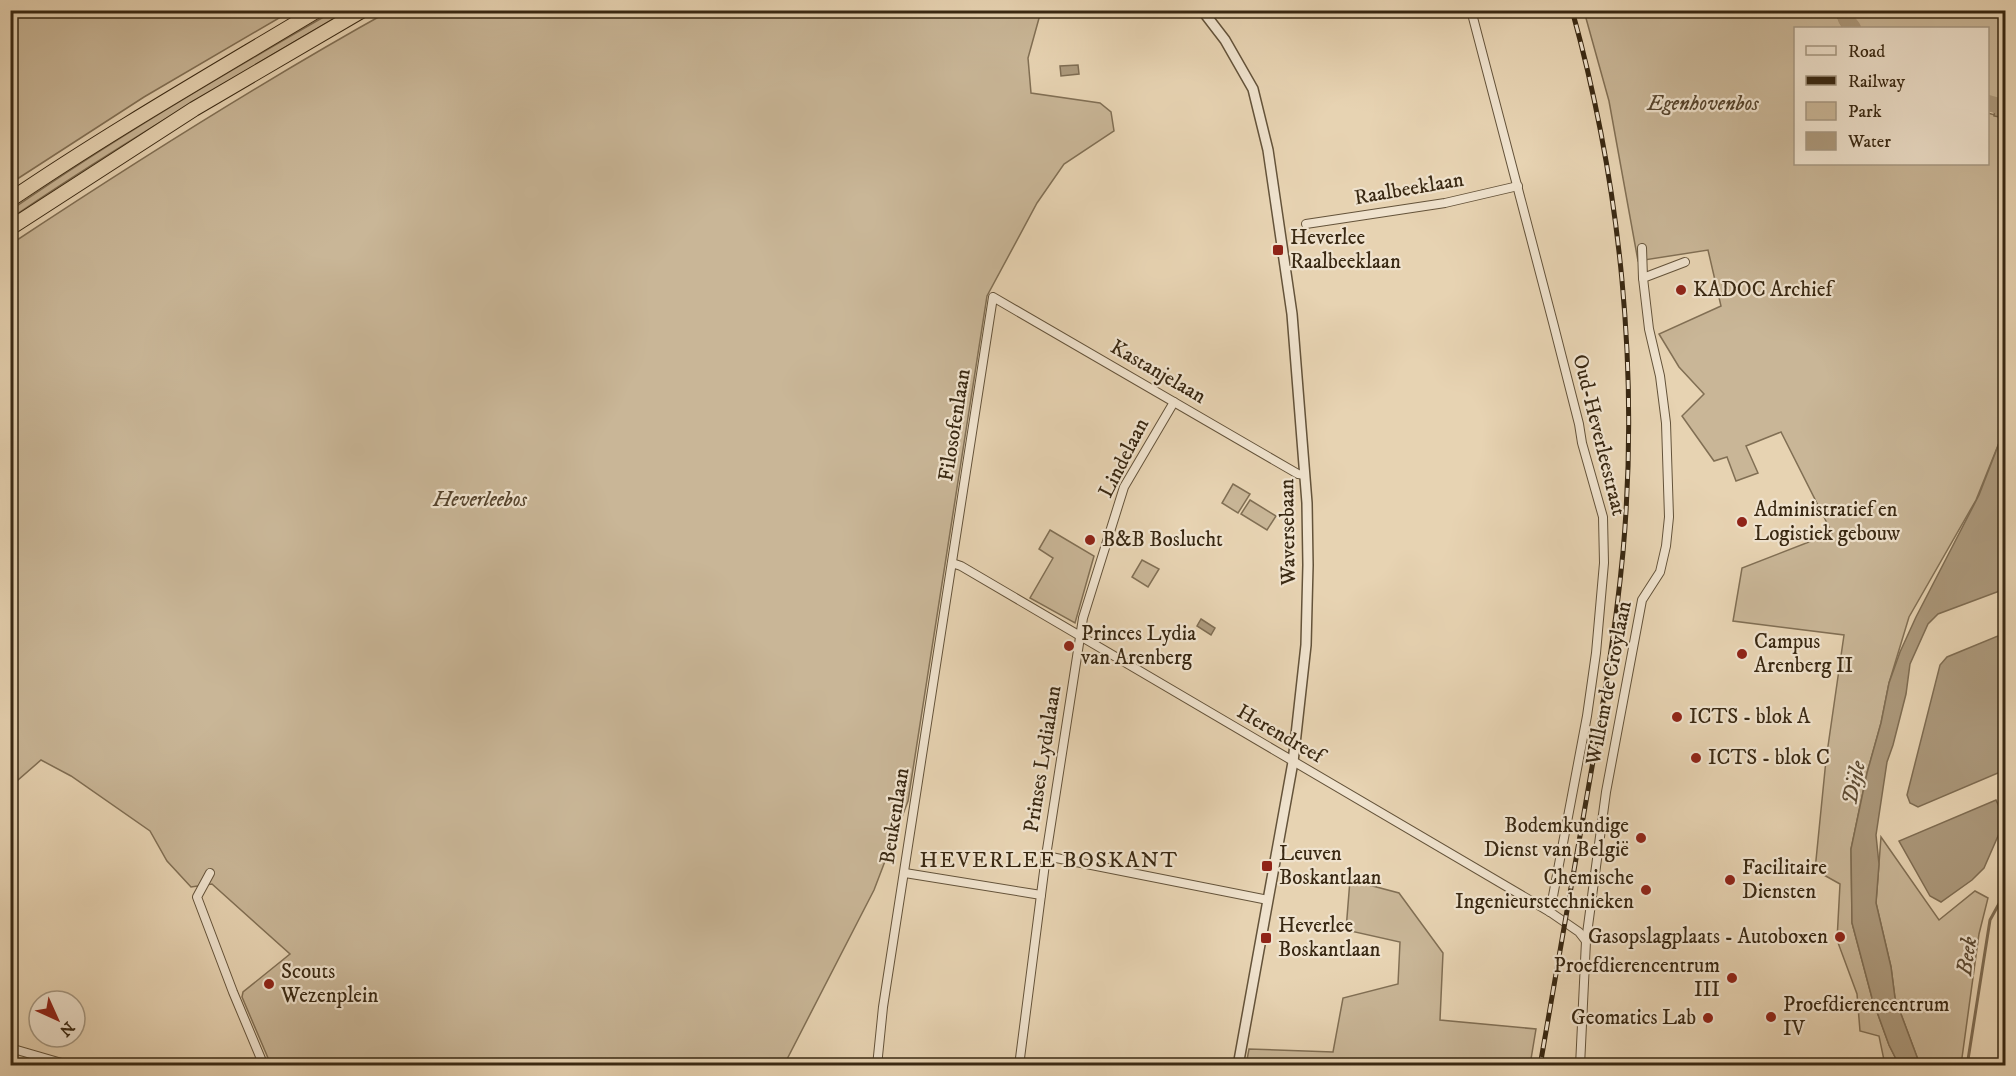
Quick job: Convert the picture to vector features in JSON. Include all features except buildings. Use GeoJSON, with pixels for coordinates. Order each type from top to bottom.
{"type":"FeatureCollection","features":[{"type":"Feature","properties":{"kind":"highway"},"geometry":{"type":"LineString","coordinates":[[10,200],[60,166],[318,10]]}},
{"type":"Feature","properties":{"kind":"highway"},"geometry":{"type":"LineString","coordinates":[[10,228],[194,109],[363,10]]}},
{"type":"Feature","properties":{"kind":"street","name":"Waversebaan"},"geometry":{"type":"LineString","coordinates":[[1202,10],[1225,40],[1253,89],[1265,138],[1292,314],[1305,475],[1308,565],[1306,645],[1293,762],[1238,1065]]}},
{"type":"Feature","properties":{"kind":"street","name":"Oud-Heverleestraat"},"geometry":{"type":"LineString","coordinates":[[1472,10],[1533,238],[1537,266],[1603,517],[1605,542],[1595,661],[1579,762],[1550,912]]}},
{"type":"Feature","properties":{"kind":"street","name":"Raalbeeklaan"},"geometry":{"type":"LineString","coordinates":[[1306,224],[1445,203],[1518,186]]}},
{"type":"Feature","properties":{"kind":"street","name":"Willem de Croylaan"},"geometry":{"type":"LineString","coordinates":[[1580,1065],[1586,941],[1606,792],[1642,600],[1660,572],[1669,517],[1666,423],[1660,376],[1649,329],[1642,248]]}},
{"type":"Feature","properties":{"kind":"street"},"geometry":{"type":"LineString","coordinates":[[1643,278],[1686,262]]}},
{"type":"Feature","properties":{"kind":"street","name":"Kastanjelaan"},"geometry":{"type":"LineString","coordinates":[[993,297],[1298,474],[1305,475]]}},
{"type":"Feature","properties":{"kind":"street","name":"Filosofenlaan"},"geometry":{"type":"LineString","coordinates":[[951,573],[993,297]]}},
{"type":"Feature","properties":{"kind":"street","name":"Lindelaan"},"geometry":{"type":"LineString","coordinates":[[1080,637],[1088,597],[1124,488],[1174,402]]}},
{"type":"Feature","properties":{"kind":"street","name":"Herendreef"},"geometry":{"type":"LineString","coordinates":[[953,560],[1080,637],[1550,912],[1580,932],[1586,941]]}},
{"type":"Feature","properties":{"kind":"street","name":"Beukenlaan"},"geometry":{"type":"LineString","coordinates":[[877,1065],[883,1007],[951,573]]}},
{"type":"Feature","properties":{"kind":"street","name":"Prinses Lydialaan"},"geometry":{"type":"LineString","coordinates":[[1019,1065],[1046,856],[1080,637]]}},
{"type":"Feature","properties":{"kind":"street"},"geometry":{"type":"LineString","coordinates":[[1046,856],[1268,900]]}},
{"type":"Feature","properties":{"kind":"street"},"geometry":{"type":"LineString","coordinates":[[210,873],[197,897],[232,992],[264,1065]]}},
{"type":"Feature","properties":{"kind":"street"},"geometry":{"type":"LineString","coordinates":[[905,873],[1041,895]]}},
{"type":"Feature","properties":{"kind":"street"},"geometry":{"type":"LineString","coordinates":[[10,1048],[72,1065]]}},
{"type":"Feature","properties":{"kind":"green space"},"geometry":{"type":"Polygon","coordinates":[[[11,10],[291,11],[144,97],[11,183],[11,10]]]}},
{"type":"Feature","properties":{"kind":"green space","name":"Heverleebos"},"geometry":{"type":"Polygon","coordinates":[[[391,10],[1041,11],[1028,58],[1031,93],[1100,103],[1111,112],[1114,131],[1064,164],[1037,203],[987,296],[908,801],[874,890],[784,1065],[271,1065],[242,997],[243,992],[290,954],[212,884],[191,887],[167,861],[150,831],[71,776],[41,760],[11,786],[11,244],[199,123],[391,10]]]}},
{"type":"Feature","properties":{"kind":"green space"},"geometry":{"type":"Polygon","coordinates":[[[334,11],[348,11],[177,112],[11,218],[11,210],[90,157],[334,11]]]}},
{"type":"Feature","properties":{"kind":"green space","name":"Egenhovenbos"},"geometry":{"type":"Polygon","coordinates":[[[1584,11],[1837,11],[1842,27],[1794,27],[1794,165],[1989,165],[1989,113],[2005,118],[2005,428],[1976,500],[1909,617],[1889,683],[1851,849],[1852,923],[1872,998],[1899,1065],[1885,1065],[1879,1036],[1860,1031],[1857,994],[1837,940],[1840,884],[1815,870],[1826,760],[1844,635],[1733,621],[1742,568],[1832,533],[1781,432],[1746,446],[1758,473],[1736,481],[1727,457],[1714,461],[1682,416],[1704,394],[1679,367],[1659,334],[1721,306],[1708,250],[1638,261],[1609,101],[1584,11]]]}},
{"type":"Feature","properties":{"kind":"green space"},"geometry":{"type":"Polygon","coordinates":[[[1853,11],[2005,11],[2005,102],[1989,96],[1989,27],[1858,27],[1855,23],[1853,11]]]}},
{"type":"Feature","properties":{"kind":"green space"},"geometry":{"type":"Polygon","coordinates":[[[1233,484],[1250,494],[1238,513],[1222,503],[1233,484]]]}},
{"type":"Feature","properties":{"kind":"green space"},"geometry":{"type":"Polygon","coordinates":[[[1250,500],[1276,516],[1267,530],[1241,514],[1250,500]]]}},
{"type":"Feature","properties":{"kind":"green space"},"geometry":{"type":"Polygon","coordinates":[[[1050,530],[1094,556],[1075,623],[1030,598],[1053,558],[1039,549],[1050,530]]]}},
{"type":"Feature","properties":{"kind":"green space"},"geometry":{"type":"Polygon","coordinates":[[[1142,560],[1159,569],[1148,587],[1132,577],[1142,560]]]}},
{"type":"Feature","properties":{"kind":"green space"},"geometry":{"type":"Polygon","coordinates":[[[1881,837],[1939,920],[1975,891],[1988,898],[1979,934],[1961,1065],[1920,1065],[1895,998],[1891,967],[1876,903],[1881,837]]]}},
{"type":"Feature","properties":{"kind":"green space"},"geometry":{"type":"Polygon","coordinates":[[[1350,880],[1399,893],[1443,953],[1440,1020],[1536,1029],[1530,1065],[1246,1065],[1249,1049],[1333,1052],[1343,998],[1398,984],[1400,942],[1346,930],[1350,880]]]}},
{"type":"Feature","properties":{"kind":"water"},"geometry":{"type":"Polygon","coordinates":[[[1078,65],[1079,74],[1061,76],[1060,66],[1078,65]]]}},
{"type":"Feature","properties":{"kind":"water"},"geometry":{"type":"Polygon","coordinates":[[[2005,103],[2005,118],[1994,116],[1995,106],[2005,103]]]}},
{"type":"Feature","properties":{"kind":"water"},"geometry":{"type":"Polygon","coordinates":[[[2005,428],[2005,589],[1938,614],[1928,624],[1910,664],[1906,694],[1887,762],[1876,835],[1879,864],[1876,903],[1891,967],[1895,998],[1920,1065],[1899,1065],[1872,998],[1852,923],[1851,849],[1889,683],[1900,652],[1979,495],[2005,428]]]}},
{"type":"Feature","properties":{"kind":"water"},"geometry":{"type":"Polygon","coordinates":[[[1201,619],[1215,628],[1211,635],[1197,626],[1201,619]]]}},
{"type":"Feature","properties":{"kind":"water"},"geometry":{"type":"Polygon","coordinates":[[[2005,633],[2005,770],[1918,807],[1910,803],[1907,795],[1940,665],[1947,657],[2005,633]]]}},
{"type":"Feature","properties":{"kind":"water"},"geometry":{"type":"Polygon","coordinates":[[[1996,800],[2005,820],[1984,868],[1972,880],[1941,902],[1930,896],[1899,841],[1996,800]]]}},
{"type":"Feature","properties":{"kind":"waterway","name":"Dijle"},"geometry":{"type":"LineString","coordinates":[[1845,10],[1846,19],[1852,27]]}},
{"type":"Feature","properties":{"kind":"waterway"},"geometry":{"type":"LineString","coordinates":[[1995,10],[2006,27]]}},
{"type":"Feature","properties":{"kind":"waterway","name":"Dijle"},"geometry":{"type":"LineString","coordinates":[[1989,103],[2006,108]]}},
{"type":"Feature","properties":{"kind":"waterway","name":"Beek"},"geometry":{"type":"LineString","coordinates":[[1967,1066],[1990,920],[2006,891]]}},
{"type":"Feature","properties":{"kind":"railway"},"geometry":{"type":"LineString","coordinates":[[1540,1066],[1611,648],[1620,584],[1627,484],[1629,416],[1622,279],[1603,143],[1572,10]]}},
{"type":"Feature","properties":{"kind":"place","name":"Heverlee Raalbeeklaan"},"geometry":{"type":"Point","coordinates":[1278,250]}},
{"type":"Feature","properties":{"kind":"place","name":"KADOC Archief"},"geometry":{"type":"Point","coordinates":[1681,290]}},
{"type":"Feature","properties":{"kind":"place","name":"Administratief en Logistiek gebouw"},"geometry":{"type":"Point","coordinates":[1742,522]}},
{"type":"Feature","properties":{"kind":"place","name":"B&B Boslucht"},"geometry":{"type":"Point","coordinates":[1090,540]}},
{"type":"Feature","properties":{"kind":"place","name":"Princes Lydia van Arenberg"},"geometry":{"type":"Point","coordinates":[1069,646]}},
{"type":"Feature","properties":{"kind":"place","name":"Campus Arenberg II"},"geometry":{"type":"Point","coordinates":[1742,654]}},
{"type":"Feature","properties":{"kind":"place","name":"ICTS - blok A"},"geometry":{"type":"Point","coordinates":[1677,717]}},
{"type":"Feature","properties":{"kind":"place","name":"ICTS - blok C"},"geometry":{"type":"Point","coordinates":[1696,758]}},
{"type":"Feature","properties":{"kind":"place","name":"Bodemkundige Dienst van België"},"geometry":{"type":"Point","coordinates":[1641,838]}},
{"type":"Feature","properties":{"kind":"place","name":"Leuven Boskantlaan"},"geometry":{"type":"Point","coordinates":[1267,866]}},
{"type":"Feature","properties":{"kind":"place","name":"Facilitaire Diensten"},"geometry":{"type":"Point","coordinates":[1730,880]}},
{"type":"Feature","properties":{"kind":"place","name":"Chemische Ingenieurstechnieken"},"geometry":{"type":"Point","coordinates":[1646,890]}},
{"type":"Feature","properties":{"kind":"place","name":"Gasopslagplaats - Autoboxen"},"geometry":{"type":"Point","coordinates":[1840,937]}},
{"type":"Feature","properties":{"kind":"place","name":"Heverlee Boskantlaan"},"geometry":{"type":"Point","coordinates":[1266,938]}},
{"type":"Feature","properties":{"kind":"place","name":"Proefdierencentrum III"},"geometry":{"type":"Point","coordinates":[1732,978]}},
{"type":"Feature","properties":{"kind":"place","name":"Scouts Wezenplein"},"geometry":{"type":"Point","coordinates":[269,984]}},
{"type":"Feature","properties":{"kind":"place","name":"Proefdierencentrum IV"},"geometry":{"type":"Point","coordinates":[1771,1017]}},
{"type":"Feature","properties":{"kind":"place","name":"Geomatics Lab"},"geometry":{"type":"Point","coordinates":[1708,1018]}},
{"type":"Feature","properties":{"kind":"district","name":"HEVERLEE BOSKANT"},"geometry":{"type":"Point","coordinates":[1049,860]}}]}
